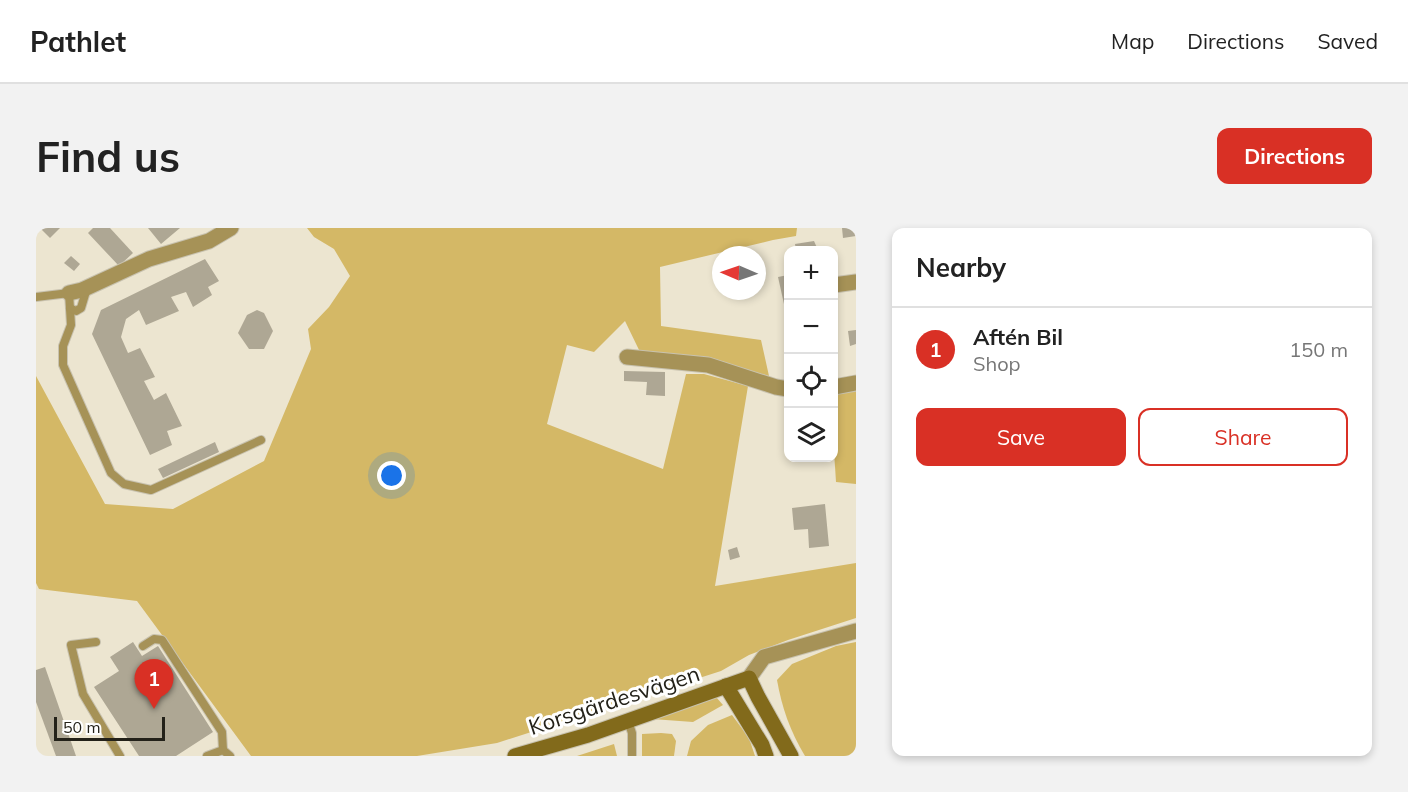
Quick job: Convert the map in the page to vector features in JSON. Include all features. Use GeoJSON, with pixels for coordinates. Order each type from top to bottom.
{"type":"FeatureCollection","features":[{"type":"Feature","properties":{"kind":"street"},"geometry":{"type":"LineString","coordinates":[[69,301],[87,288],[149,259],[209,241],[231,228]]}},
{"type":"Feature","properties":{"kind":"street"},"geometry":{"type":"LineString","coordinates":[[838,284],[856,282]]}},
{"type":"Feature","properties":{"kind":"street"},"geometry":{"type":"LineString","coordinates":[[627,357],[708,365],[784,388]]}},
{"type":"Feature","properties":{"kind":"street"},"geometry":{"type":"LineString","coordinates":[[838,386],[856,383]]}},
{"type":"Feature","properties":{"kind":"street"},"geometry":{"type":"LineString","coordinates":[[791,756],[749,678],[764,657],[856,631]]}},
{"type":"Feature","properties":{"kind":"street","name":"Korsgärdesvägen"},"geometry":{"type":"LineString","coordinates":[[516,756],[588,735],[749,678]]}},
{"type":"Feature","properties":{"kind":"street"},"geometry":{"type":"LineString","coordinates":[[726,686],[762,745],[766,756]]}},
{"type":"Feature","properties":{"kind":"lane"},"geometry":{"type":"LineString","coordinates":[[36,297],[69,301],[71,326],[63,346],[63,365],[111,473],[124,484],[151,490],[261,440]]}},
{"type":"Feature","properties":{"kind":"lane"},"geometry":{"type":"LineString","coordinates":[[143,646],[154,639],[162,640],[222,732],[224,750],[230,756]]}},
{"type":"Feature","properties":{"kind":"lane"},"geometry":{"type":"LineString","coordinates":[[96,642],[71,645],[83,694],[120,756]]}},
{"type":"Feature","properties":{"kind":"lane"},"geometry":{"type":"LineString","coordinates":[[628,721],[632,733],[632,756]]}},
{"type":"Feature","properties":{"kind":"lane"},"geometry":{"type":"LineString","coordinates":[[207,756],[224,750]]}},
{"type":"Feature","properties":{"kind":"shaded area"},"geometry":{"type":"Polygon","coordinates":[[[307,228],[797,228],[796,236],[748,246],[712,246],[712,255],[660,267],[661,326],[761,340],[769,376],[714,361],[640,352],[625,321],[594,352],[567,345],[547,424],[663,469],[686,374],[704,374],[748,386],[715,586],[856,563],[856,618],[749,655],[721,671],[497,743],[417,756],[251,756],[137,601],[39,589],[36,583],[36,376],[105,504],[173,509],[264,461],[311,349],[308,329],[329,307],[350,276],[334,249],[314,237],[307,228]]]}},
{"type":"Feature","properties":{"kind":"shaded area"},"geometry":{"type":"Polygon","coordinates":[[[856,389],[856,484],[836,482],[838,392],[856,389]]]}},
{"type":"Feature","properties":{"kind":"shaded area"},"geometry":{"type":"Polygon","coordinates":[[[856,642],[856,756],[805,756],[787,719],[777,680],[792,664],[836,646],[856,642]]]}},
{"type":"Feature","properties":{"kind":"shaded area"},"geometry":{"type":"Polygon","coordinates":[[[716,697],[723,705],[693,722],[652,719],[716,697]]]}},
{"type":"Feature","properties":{"kind":"shaded area"},"geometry":{"type":"Polygon","coordinates":[[[732,715],[749,738],[755,756],[687,756],[691,741],[708,725],[732,715]]]}},
{"type":"Feature","properties":{"kind":"shaded area"},"geometry":{"type":"Polygon","coordinates":[[[642,734],[672,734],[676,741],[674,756],[642,756],[642,734]]]}},
{"type":"Feature","properties":{"kind":"shaded area"},"geometry":{"type":"Polygon","coordinates":[[[614,744],[617,756],[577,756],[614,744]]]}},
{"type":"Feature","properties":{"kind":"building"},"geometry":{"type":"Polygon","coordinates":[[[40,228],[60,228],[50,238],[40,228]]]}},
{"type":"Feature","properties":{"kind":"building"},"geometry":{"type":"Polygon","coordinates":[[[93,228],[110,228],[133,253],[119,266],[88,233],[93,228]]]}},
{"type":"Feature","properties":{"kind":"building"},"geometry":{"type":"Polygon","coordinates":[[[148,228],[180,228],[161,244],[148,228]]]}},
{"type":"Feature","properties":{"kind":"building"},"geometry":{"type":"Polygon","coordinates":[[[842,228],[856,228],[856,236],[843,238],[842,228]]]}},
{"type":"Feature","properties":{"kind":"building"},"geometry":{"type":"Polygon","coordinates":[[[814,241],[816,246],[795,246],[795,244],[814,241]]]}},
{"type":"Feature","properties":{"kind":"building"},"geometry":{"type":"Polygon","coordinates":[[[71,256],[80,264],[74,271],[64,263],[71,256]]]}},
{"type":"Feature","properties":{"kind":"building"},"geometry":{"type":"Polygon","coordinates":[[[205,259],[219,281],[208,287],[212,295],[193,307],[186,292],[171,297],[179,311],[146,325],[139,310],[126,319],[121,337],[128,353],[140,348],[155,377],[144,381],[154,400],[166,393],[182,426],[167,431],[172,445],[150,455],[92,334],[101,310],[205,259]]]}},
{"type":"Feature","properties":{"kind":"building"},"geometry":{"type":"Polygon","coordinates":[[[784,276],[784,304],[778,277],[784,276]]]}},
{"type":"Feature","properties":{"kind":"building"},"geometry":{"type":"Polygon","coordinates":[[[257,310],[264,313],[273,331],[264,349],[249,349],[238,333],[247,315],[257,310]]]}},
{"type":"Feature","properties":{"kind":"building"},"geometry":{"type":"Polygon","coordinates":[[[856,330],[856,344],[850,346],[848,331],[856,330]]]}},
{"type":"Feature","properties":{"kind":"building"},"geometry":{"type":"Polygon","coordinates":[[[624,371],[665,372],[665,396],[646,395],[647,382],[624,381],[624,371]]]}},
{"type":"Feature","properties":{"kind":"building"},"geometry":{"type":"Polygon","coordinates":[[[215,442],[219,452],[163,478],[158,469],[215,442]]]}},
{"type":"Feature","properties":{"kind":"building"},"geometry":{"type":"Polygon","coordinates":[[[825,504],[829,546],[809,548],[808,529],[794,530],[792,508],[825,504]]]}},
{"type":"Feature","properties":{"kind":"building"},"geometry":{"type":"Polygon","coordinates":[[[737,547],[740,557],[730,560],[728,550],[737,547]]]}},
{"type":"Feature","properties":{"kind":"building"},"geometry":{"type":"Polygon","coordinates":[[[133,642],[142,656],[158,646],[213,732],[176,756],[139,756],[94,687],[119,671],[110,657],[133,642]]]}},
{"type":"Feature","properties":{"kind":"building"},"geometry":{"type":"Polygon","coordinates":[[[45,667],[76,756],[56,756],[36,702],[36,670],[45,667]]]}},
{"type":"Feature","properties":{"kind":"place","name":"Aftén Bil"},"geometry":{"type":"Point","coordinates":[154,709]}}]}
